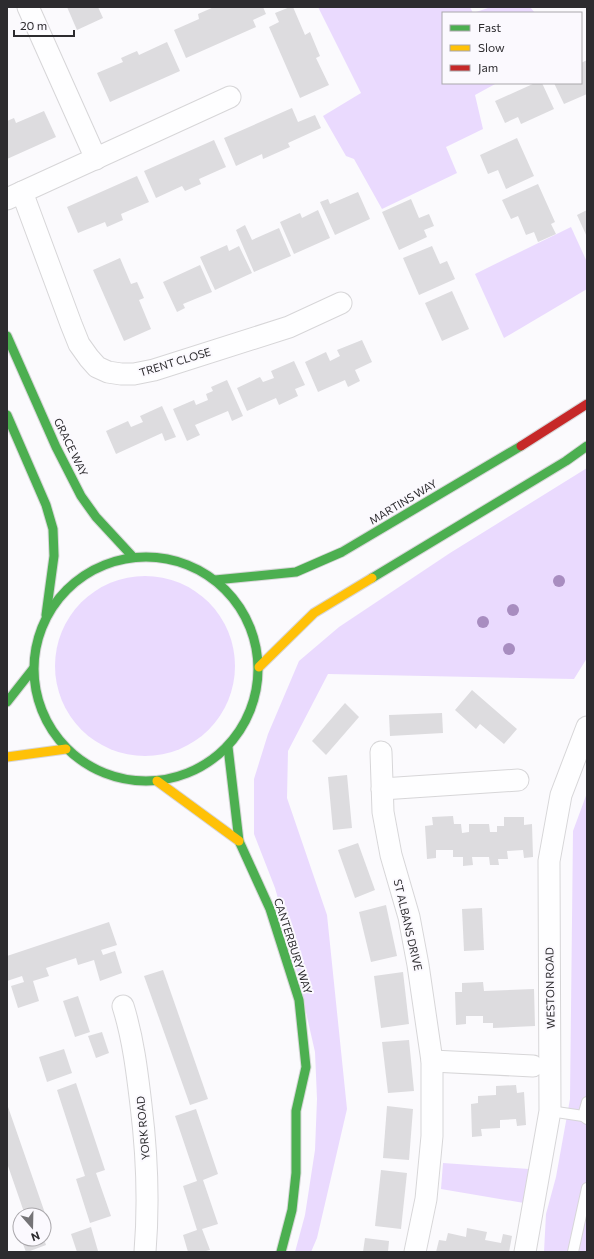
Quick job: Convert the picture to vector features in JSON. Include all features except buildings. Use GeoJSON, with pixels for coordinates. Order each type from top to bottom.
{"type":"FeatureCollection","features":[{"type":"Feature","properties":{"kind":"main road","name":"GRACE WAY"},"geometry":{"type":"LineString","coordinates":[[7,336],[56,447],[81,496],[96,517],[133,557]]}},
{"type":"Feature","properties":{"kind":"main road","name":"MARTINS WAY"},"geometry":{"type":"LineString","coordinates":[[215,580],[296,572],[342,552],[543,433],[587,404]]}},
{"type":"Feature","properties":{"kind":"main road"},"geometry":{"type":"LineString","coordinates":[[7,416],[46,505],[53,529],[54,556],[46,616],[36,642],[33,669],[36,699],[48,726],[66,749],[93,769],[124,780],[157,781],[183,776],[207,764],[228,747],[245,723],[256,696],[259,667],[253,634],[238,604],[215,580],[190,565],[162,557],[133,557],[106,563],[82,576],[62,594],[46,616]]}},
{"type":"Feature","properties":{"kind":"main road"},"geometry":{"type":"LineString","coordinates":[[259,667],[314,613],[566,461],[587,446]]}},
{"type":"Feature","properties":{"kind":"main road"},"geometry":{"type":"LineString","coordinates":[[7,702],[33,669]]}},
{"type":"Feature","properties":{"kind":"main road","name":"CANTERBURY WAY"},"geometry":{"type":"LineString","coordinates":[[228,747],[240,841],[270,909],[298,1000],[306,1067],[296,1111],[296,1173],[292,1210],[281,1252]]}},
{"type":"Feature","properties":{"kind":"main road"},"geometry":{"type":"LineString","coordinates":[[7,757],[66,749]]}},
{"type":"Feature","properties":{"kind":"main road"},"geometry":{"type":"LineString","coordinates":[[157,781],[240,841]]}},
{"type":"Feature","properties":{"kind":"street"},"geometry":{"type":"LineString","coordinates":[[28,7],[96,159]]}},
{"type":"Feature","properties":{"kind":"street","name":"TRENT CLOSE"},"geometry":{"type":"LineString","coordinates":[[230,97],[14,195],[79,344],[97,366],[108,372],[134,374],[154,370],[289,327],[341,303]]}},
{"type":"Feature","properties":{"kind":"street","name":"WESTON ROAD"},"geometry":{"type":"LineString","coordinates":[[524,1252],[550,1111],[549,861],[561,795],[587,727]]}},
{"type":"Feature","properties":{"kind":"street","name":"ST ALBANS DRIVE"},"geometry":{"type":"LineString","coordinates":[[382,752],[383,812],[392,855],[409,917],[418,965],[432,1061],[432,1136],[426,1199],[415,1252]]}},
{"type":"Feature","properties":{"kind":"street"},"geometry":{"type":"LineString","coordinates":[[382,789],[518,780]]}},
{"type":"Feature","properties":{"kind":"street","name":"YORK ROAD"},"geometry":{"type":"LineString","coordinates":[[123,1006],[132,1034],[143,1123],[148,1207],[145,1252]]}},
{"type":"Feature","properties":{"kind":"street"},"geometry":{"type":"LineString","coordinates":[[432,1061],[533,1066]]}},
{"type":"Feature","properties":{"kind":"lane"},"geometry":{"type":"LineString","coordinates":[[550,1111],[585,1117],[587,1102]]}},
{"type":"Feature","properties":{"kind":"lane"},"geometry":{"type":"LineString","coordinates":[[573,1252],[587,1188]]}},
{"type":"Feature","properties":{"kind":"shaded area"},"geometry":{"type":"Polygon","coordinates":[[[318,7],[470,7],[472,12],[442,12],[442,84],[495,84],[475,95],[483,129],[446,147],[457,173],[382,209],[354,159],[346,156],[323,116],[361,93],[318,7]]]}},
{"type":"Feature","properties":{"kind":"shaded area"},"geometry":{"type":"Polygon","coordinates":[[[491,7],[530,7],[534,12],[476,12],[491,7]]]}},
{"type":"Feature","properties":{"kind":"shaded area"},"geometry":{"type":"Polygon","coordinates":[[[571,227],[587,262],[587,289],[504,338],[475,274],[571,227]]]}},
{"type":"Feature","properties":{"kind":"shaded area"},"geometry":{"type":"Polygon","coordinates":[[[587,468],[587,658],[574,679],[328,674],[288,751],[287,798],[327,915],[347,1109],[317,1238],[311,1252],[295,1252],[305,1215],[315,1150],[317,1099],[315,1052],[288,933],[275,888],[254,834],[254,779],[268,734],[299,661],[339,627],[450,553],[587,468]]]}},
{"type":"Feature","properties":{"kind":"shaded area"},"geometry":{"type":"Polygon","coordinates":[[[145,576],[162,578],[179,583],[195,591],[214,609],[220,616],[231,640],[235,666],[233,683],[228,700],[220,716],[202,735],[195,741],[171,752],[145,756],[128,754],[111,749],[95,741],[76,723],[70,716],[59,692],[55,666],[57,649],[62,632],[70,616],[88,597],[95,591],[119,580],[145,576]]]}},
{"type":"Feature","properties":{"kind":"shaded area"},"geometry":{"type":"Polygon","coordinates":[[[587,793],[587,1252],[544,1252],[546,1214],[556,1177],[570,1099],[573,831],[587,793]]]}},
{"type":"Feature","properties":{"kind":"shaded area"},"geometry":{"type":"Polygon","coordinates":[[[443,1163],[529,1169],[524,1203],[441,1189],[443,1163]]]}},
{"type":"Feature","properties":{"kind":"traffic: fast"},"geometry":{"type":"LineString","coordinates":[[7,336],[56,447],[81,496],[96,517],[133,557]]}},
{"type":"Feature","properties":{"kind":"traffic: fast"},"geometry":{"type":"LineString","coordinates":[[7,415],[46,505],[53,529],[54,556],[46,615]]}},
{"type":"Feature","properties":{"kind":"traffic: fast"},"geometry":{"type":"LineString","coordinates":[[215,580],[296,572],[342,552],[521,446]]}},
{"type":"Feature","properties":{"kind":"traffic: fast"},"geometry":{"type":"LineString","coordinates":[[372,578],[566,461],[587,446]]}},
{"type":"Feature","properties":{"kind":"traffic: fast"},"geometry":{"type":"LineString","coordinates":[[135,557],[157,557],[179,561],[189,565],[199,570],[226,589],[245,616],[254,636],[258,658],[258,669],[258,680],[254,702],[250,712],[245,722],[226,749],[199,768],[179,777],[157,781],[135,781],[113,777],[103,773],[93,768],[66,749],[47,722],[38,702],[34,680],[34,658],[38,636],[42,626],[47,616],[66,589],[93,570],[113,561],[135,557]]}},
{"type":"Feature","properties":{"kind":"traffic: fast"},"geometry":{"type":"LineString","coordinates":[[7,702],[33,669]]}},
{"type":"Feature","properties":{"kind":"traffic: fast"},"geometry":{"type":"LineString","coordinates":[[228,747],[239,841],[270,909],[299,1000],[306,1067],[296,1111],[296,1173],[292,1210],[281,1252]]}},
{"type":"Feature","properties":{"kind":"traffic: slow"},"geometry":{"type":"LineString","coordinates":[[259,667],[314,613],[372,578]]}},
{"type":"Feature","properties":{"kind":"traffic: slow"},"geometry":{"type":"LineString","coordinates":[[7,757],[66,749]]}},
{"type":"Feature","properties":{"kind":"traffic: slow"},"geometry":{"type":"LineString","coordinates":[[157,781],[239,841]]}},
{"type":"Feature","properties":{"kind":"traffic: jam"},"geometry":{"type":"LineString","coordinates":[[521,446],[587,404]]}}]}
